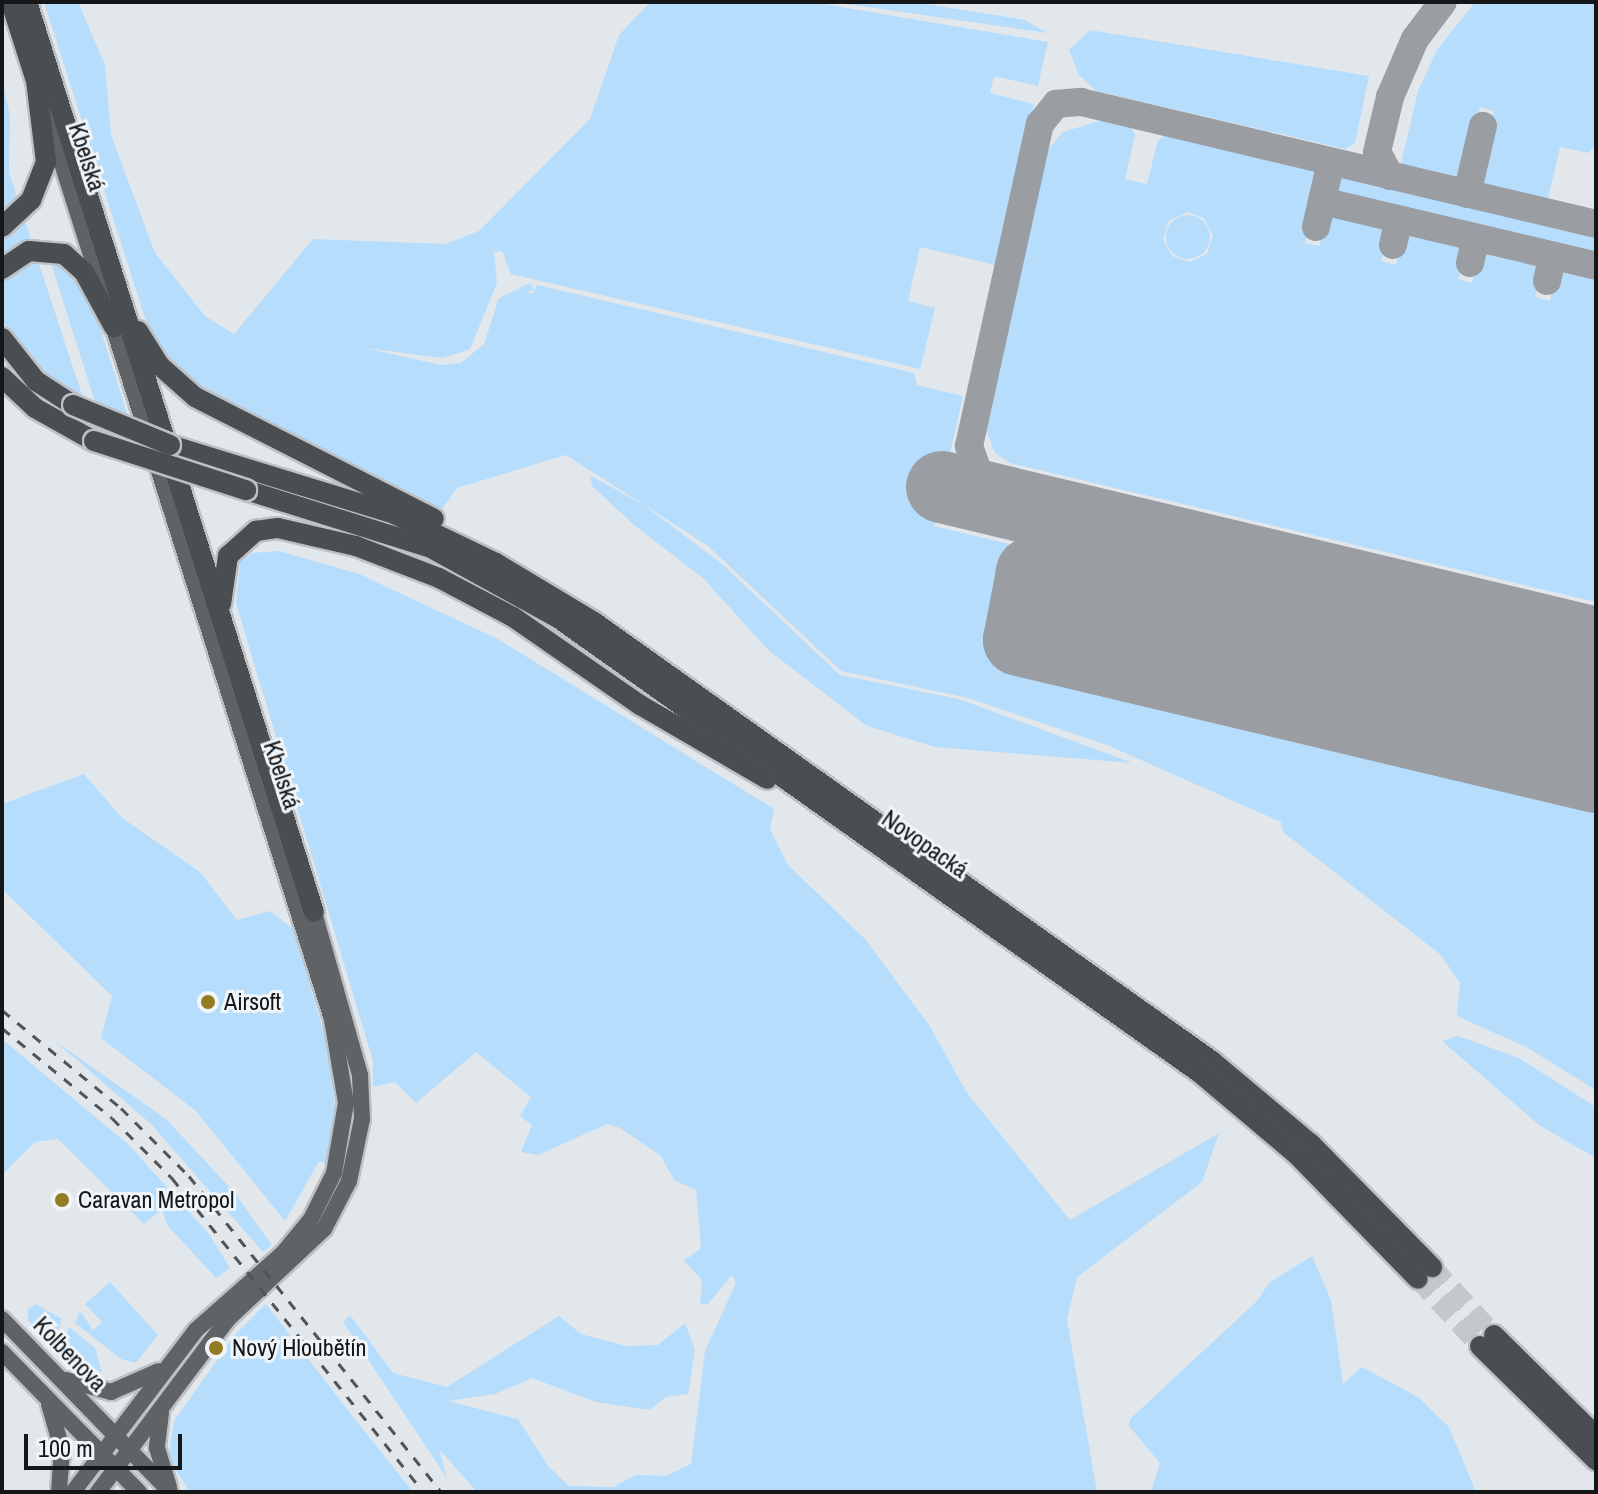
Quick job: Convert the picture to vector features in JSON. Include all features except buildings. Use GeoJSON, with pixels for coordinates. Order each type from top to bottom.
{"type":"FeatureCollection","features":[{"type":"Feature","properties":{"kind":"highway","name":"Kbelská"},"geometry":{"type":"LineString","coordinates":[[11,2],[36,81]]}},
{"type":"Feature","properties":{"kind":"highway","name":"Kbelská"},"geometry":{"type":"LineString","coordinates":[[27,2],[314,912]]}},
{"type":"Feature","properties":{"kind":"highway"},"geometry":{"type":"LineString","coordinates":[[2,227],[37,190],[46,151],[36,81]]}},
{"type":"Feature","properties":{"kind":"highway"},"geometry":{"type":"LineString","coordinates":[[2,269],[29,251],[57,251],[84,272],[114,327]]}},
{"type":"Feature","properties":{"kind":"highway"},"geometry":{"type":"LineString","coordinates":[[119,292],[147,348],[186,390],[475,541],[544,591]]}},
{"type":"Feature","properties":{"kind":"highway"},"geometry":{"type":"LineString","coordinates":[[2,338],[36,381],[101,419],[323,489],[441,535],[544,591]]}},
{"type":"Feature","properties":{"kind":"highway","name":"Novopacká"},"geometry":{"type":"LineString","coordinates":[[2,377],[54,420],[130,456],[354,520],[431,548],[518,593],[881,845],[1254,1116],[1425,1273],[1311,1144],[1212,1061],[544,591]]}},
{"type":"Feature","properties":{"kind":"highway"},"geometry":{"type":"LineString","coordinates":[[230,648],[221,583],[228,556],[243,539],[278,528],[356,546],[486,602],[652,712],[881,845]]}},
{"type":"Feature","properties":{"kind":"highway"},"geometry":{"type":"LineString","coordinates":[[1596,1436],[1487,1340],[1596,1460]]}},
{"type":"Feature","properties":{"kind":"main road","name":"Kbelská"},"geometry":{"type":"LineString","coordinates":[[36,81],[328,1008],[345,1090],[340,1154],[311,1219],[283,1253],[214,1312],[167,1366],[73,1492]]}},
{"type":"Feature","properties":{"kind":"main road","name":"Kbelská"},"geometry":{"type":"LineString","coordinates":[[98,1492],[228,1319],[324,1229],[356,1160],[360,1075],[314,912]]}},
{"type":"Feature","properties":{"kind":"main road","name":"Kolbenova"},"geometry":{"type":"LineString","coordinates":[[2,1319],[171,1492]]}},
{"type":"Feature","properties":{"kind":"main road","name":"Kolbenova"},"geometry":{"type":"LineString","coordinates":[[2,1352],[139,1492]]}},
{"type":"Feature","properties":{"kind":"main road"},"geometry":{"type":"LineString","coordinates":[[58,1376],[111,1392],[167,1366]]}},
{"type":"Feature","properties":{"kind":"main road"},"geometry":{"type":"LineString","coordinates":[[48,1399],[62,1449],[59,1492]]}},
{"type":"Feature","properties":{"kind":"main road"},"geometry":{"type":"LineString","coordinates":[[162,1407],[157,1448],[171,1492]]}},
{"type":"Feature","properties":{"kind":"shaded area"},"geometry":{"type":"Polygon","coordinates":[[[44,2],[78,2],[105,65],[111,135],[155,253],[205,316],[234,334],[313,239],[446,244],[479,231],[590,119],[619,35],[650,2],[812,2],[1048,42],[1038,86],[994,76],[990,93],[1034,104],[995,265],[920,247],[908,301],[935,308],[920,369],[511,274],[502,251],[494,252],[497,283],[470,349],[443,358],[365,348],[441,365],[461,363],[484,344],[499,298],[530,283],[534,290],[526,292],[532,294],[537,285],[914,373],[917,385],[963,396],[934,526],[1596,683],[1596,1090],[1526,1047],[1457,1016],[1460,983],[1440,954],[1283,832],[1281,822],[1107,745],[968,698],[841,671],[708,546],[566,455],[457,488],[442,509],[199,387],[165,354],[145,318],[44,2]]]}},
{"type":"Feature","properties":{"kind":"shaded area"},"geometry":{"type":"Polygon","coordinates":[[[833,2],[914,2],[1025,20],[1047,33],[833,2]]]}},
{"type":"Feature","properties":{"kind":"shaded area"},"geometry":{"type":"Polygon","coordinates":[[[1475,2],[1596,2],[1596,144],[1589,153],[1560,147],[1548,199],[1474,182],[1494,111],[1480,107],[1465,179],[1401,164],[1418,91],[1437,50],[1475,2]]]}},
{"type":"Feature","properties":{"kind":"shaded area"},"geometry":{"type":"Polygon","coordinates":[[[1090,30],[1369,76],[1355,143],[1345,149],[1096,91],[1079,75],[1069,50],[1090,30]]]}},
{"type":"Feature","properties":{"kind":"shaded area"},"geometry":{"type":"Polygon","coordinates":[[[2,78],[10,117],[9,172],[83,398],[42,375],[2,320],[2,78]]]}},
{"type":"Feature","properties":{"kind":"shaded area"},"geometry":{"type":"Polygon","coordinates":[[[1106,119],[1130,125],[1135,135],[1125,179],[1147,184],[1158,140],[1168,134],[1324,171],[1305,243],[1320,246],[1325,206],[1394,223],[1381,261],[1396,265],[1405,225],[1471,241],[1458,279],[1472,283],[1480,243],[1548,259],[1535,297],[1550,301],[1557,260],[1596,270],[1596,602],[1010,463],[995,453],[982,419],[1045,153],[1063,132],[1106,119]],[[1187,212],[1169,221],[1163,239],[1172,256],[1190,262],[1207,254],[1213,236],[1204,218],[1187,212]]]}},
{"type":"Feature","properties":{"kind":"shaded area"},"geometry":{"type":"Polygon","coordinates":[[[1332,173],[1596,236],[1596,261],[1336,200],[1329,187],[1332,173]]]}},
{"type":"Feature","properties":{"kind":"shaded area"},"geometry":{"type":"Polygon","coordinates":[[[1188,215],[1204,221],[1210,237],[1204,253],[1188,259],[1172,253],[1166,237],[1172,221],[1188,215]]]}},
{"type":"Feature","properties":{"kind":"shaded area"},"geometry":{"type":"Polygon","coordinates":[[[49,257],[66,264],[89,293],[129,419],[96,405],[49,257]]]}},
{"type":"Feature","properties":{"kind":"shaded area"},"geometry":{"type":"Polygon","coordinates":[[[590,475],[645,506],[721,563],[840,675],[959,699],[1133,763],[935,747],[867,726],[768,650],[704,579],[634,525],[592,486],[590,475]]]}},
{"type":"Feature","properties":{"kind":"shaded area"},"geometry":{"type":"Polygon","coordinates":[[[279,551],[359,574],[498,639],[774,809],[770,829],[788,865],[865,939],[929,1025],[967,1093],[1070,1220],[1219,1133],[1202,1182],[1077,1277],[1067,1320],[1097,1492],[477,1492],[439,1449],[447,1478],[343,1322],[350,1315],[393,1373],[447,1387],[559,1316],[581,1334],[626,1346],[658,1345],[685,1323],[695,1350],[688,1394],[666,1397],[649,1410],[596,1402],[532,1378],[495,1394],[448,1401],[518,1419],[548,1466],[569,1486],[613,1487],[636,1475],[666,1476],[691,1464],[705,1351],[736,1283],[732,1275],[708,1304],[700,1304],[702,1280],[684,1261],[701,1248],[696,1190],[674,1180],[661,1156],[620,1128],[607,1124],[538,1155],[521,1152],[532,1125],[520,1116],[531,1097],[476,1052],[416,1103],[395,1082],[373,1087],[373,1061],[236,603],[240,562],[252,553],[279,551]]]}},
{"type":"Feature","properties":{"kind":"shaded area","name":"Airsoft"},"geometry":{"type":"Polygon","coordinates":[[[84,774],[121,817],[200,872],[237,920],[270,911],[293,929],[328,1046],[336,1117],[327,1164],[319,1161],[285,1221],[196,1111],[101,1038],[112,996],[2,889],[2,804],[84,774]]]}},
{"type":"Feature","properties":{"kind":"shaded area"},"geometry":{"type":"Polygon","coordinates":[[[1458,1036],[1519,1058],[1596,1107],[1596,1158],[1539,1125],[1442,1041],[1458,1036]]]}},
{"type":"Feature","properties":{"kind":"shaded area"},"geometry":{"type":"Polygon","coordinates":[[[2,1039],[130,1146],[209,1234],[230,1268],[216,1278],[167,1225],[162,1209],[144,1224],[58,1139],[35,1142],[2,1175],[2,1039]]]}},
{"type":"Feature","properties":{"kind":"shaded area"},"geometry":{"type":"Polygon","coordinates":[[[55,1041],[166,1119],[234,1192],[272,1245],[263,1252],[151,1124],[55,1041]]]}},
{"type":"Feature","properties":{"kind":"shaded area"},"geometry":{"type":"Polygon","coordinates":[[[1312,1256],[1331,1300],[1343,1384],[1362,1367],[1418,1397],[1449,1427],[1476,1492],[1151,1492],[1160,1463],[1129,1426],[1130,1419],[1257,1301],[1269,1283],[1312,1256]]]}},
{"type":"Feature","properties":{"kind":"shaded area"},"geometry":{"type":"Polygon","coordinates":[[[110,1282],[158,1335],[136,1363],[121,1359],[75,1323],[80,1311],[93,1330],[102,1322],[85,1304],[110,1282]]]}},
{"type":"Feature","properties":{"kind":"shaded area"},"geometry":{"type":"Polygon","coordinates":[[[36,1304],[62,1319],[54,1345],[28,1320],[28,1309],[36,1304]]]}},
{"type":"Feature","properties":{"kind":"shaded area"},"geometry":{"type":"Polygon","coordinates":[[[266,1304],[413,1492],[190,1492],[168,1458],[174,1421],[234,1336],[266,1304]]]}},
{"type":"Feature","properties":{"kind":"shaded area"},"geometry":{"type":"Polygon","coordinates":[[[69,1327],[95,1348],[102,1372],[58,1355],[69,1327]]]}},
{"type":"Feature","properties":{"kind":"taxiway"},"geometry":{"type":"LineString","coordinates":[[1390,176],[1377,152],[1390,97],[1415,39],[1443,2]]}},
{"type":"Feature","properties":{"kind":"taxiway"},"geometry":{"type":"LineString","coordinates":[[1116,527],[1004,497],[978,471],[969,446],[1040,124],[1056,104],[1081,102],[1596,224]]}},
{"type":"Feature","properties":{"kind":"taxiway"},"geometry":{"type":"LineString","coordinates":[[1467,194],[1483,126]]}},
{"type":"Feature","properties":{"kind":"taxiway"},"geometry":{"type":"LineString","coordinates":[[1331,162],[1322,201],[1596,266]]}},
{"type":"Feature","properties":{"kind":"taxiway"},"geometry":{"type":"LineString","coordinates":[[1316,227],[1322,201]]}},
{"type":"Feature","properties":{"kind":"taxiway"},"geometry":{"type":"LineString","coordinates":[[1393,245],[1399,220]]}},
{"type":"Feature","properties":{"kind":"taxiway"},"geometry":{"type":"LineString","coordinates":[[1470,263],[1476,238]]}},
{"type":"Feature","properties":{"kind":"taxiway"},"geometry":{"type":"LineString","coordinates":[[1547,281],[1553,256]]}},
{"type":"Feature","properties":{"kind":"taxiway"},"geometry":{"type":"LineString","coordinates":[[1534,626],[1596,640]]}},
{"type":"Feature","properties":{"kind":"runway"},"geometry":{"type":"LineString","coordinates":[[942,487],[1596,643]]}},
{"type":"Feature","properties":{"kind":"runway"},"geometry":{"type":"LineString","coordinates":[[1596,707],[1032,573],[1019,640],[1596,777]]}},
{"type":"Feature","properties":{"kind":"tunnel"},"geometry":{"type":"LineString","coordinates":[[1432,1267],[1494,1335]]}},
{"type":"Feature","properties":{"kind":"tunnel"},"geometry":{"type":"LineString","coordinates":[[1418,1279],[1480,1346]]}},
{"type":"Feature","properties":{"kind":"railway"},"geometry":{"type":"LineString","coordinates":[[2,1010],[121,1108],[189,1176],[441,1492]]}},
{"type":"Feature","properties":{"kind":"railway"},"geometry":{"type":"LineString","coordinates":[[2,1028],[112,1118],[172,1178],[424,1492]]}},
{"type":"Feature","properties":{"kind":"place","name":"Airsoft"},"geometry":{"type":"Point","coordinates":[208,1002]}},
{"type":"Feature","properties":{"kind":"place","name":"Caravan Metropol"},"geometry":{"type":"Point","coordinates":[62,1200]}},
{"type":"Feature","properties":{"kind":"place","name":"Nový Hloubětín"},"geometry":{"type":"Point","coordinates":[216,1348]}}]}
